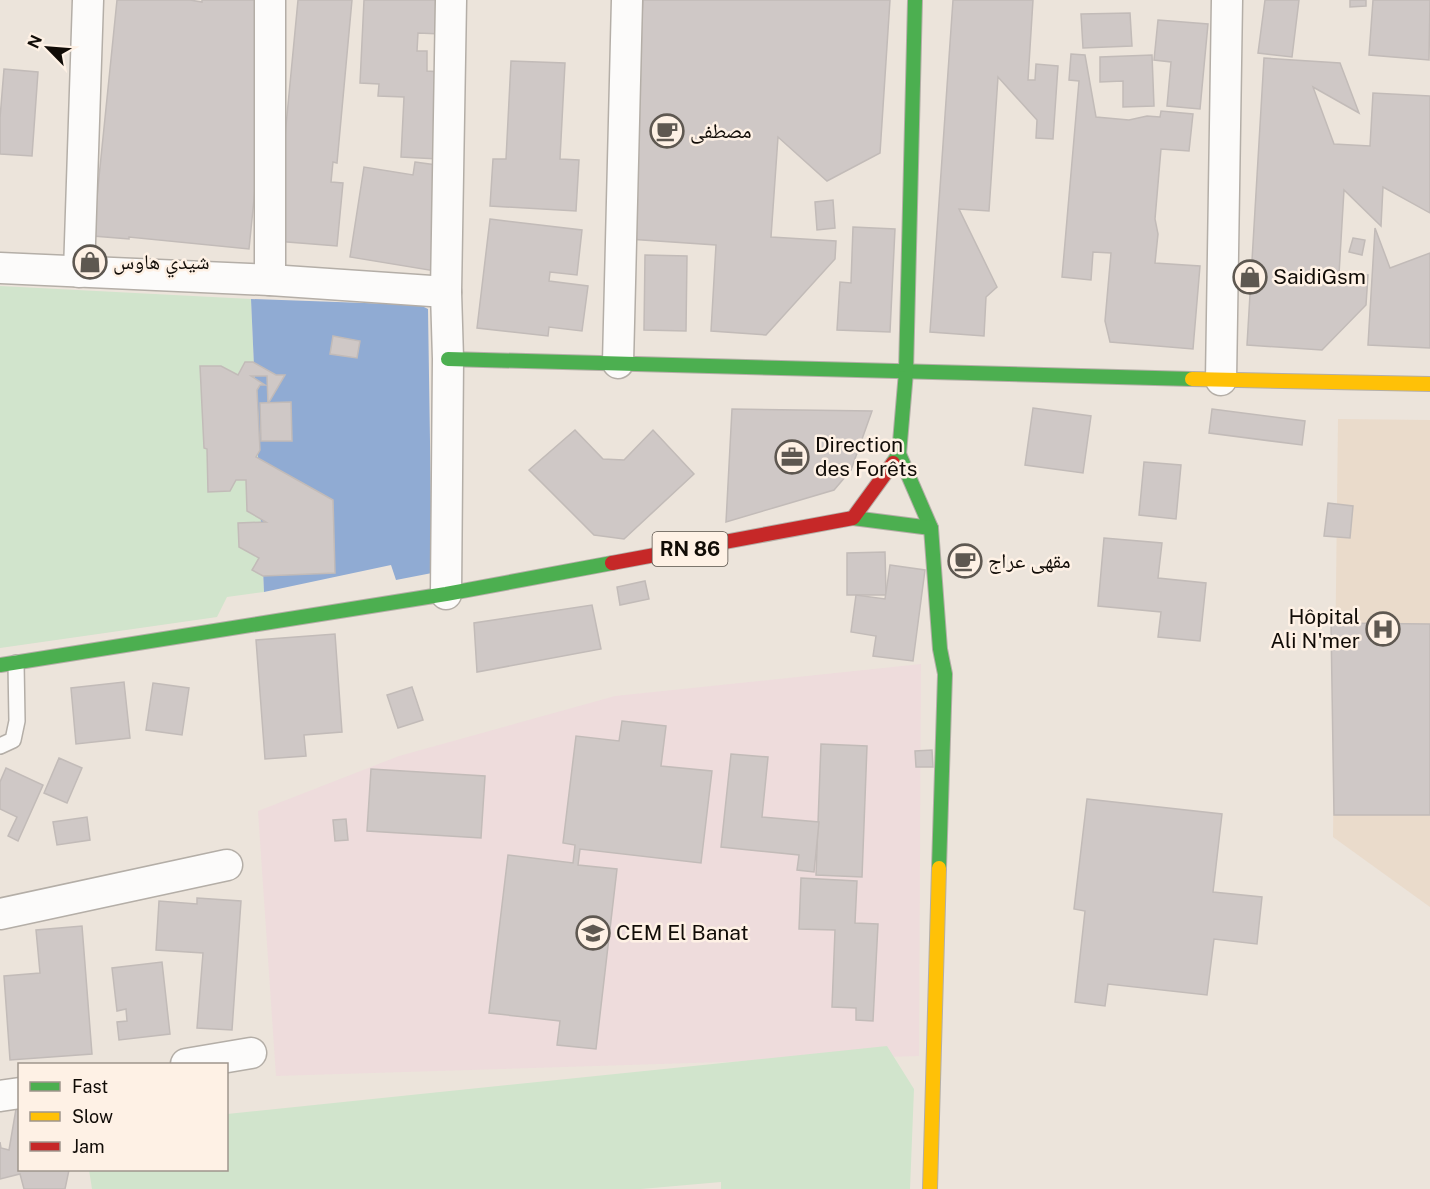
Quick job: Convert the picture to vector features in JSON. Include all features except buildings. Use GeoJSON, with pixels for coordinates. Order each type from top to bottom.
{"type":"FeatureCollection","features":[{"type":"Feature","properties":{"kind":"street"},"geometry":{"type":"LineString","coordinates":[[79,272],[88,0]]}},
{"type":"Feature","properties":{"kind":"street"},"geometry":{"type":"LineString","coordinates":[[270,0],[270,280]]}},
{"type":"Feature","properties":{"kind":"street"},"geometry":{"type":"LineString","coordinates":[[446,594],[448,359],[446,292],[451,0]]}},
{"type":"Feature","properties":{"kind":"street"},"geometry":{"type":"LineString","coordinates":[[618,363],[627,0]]}},
{"type":"Feature","properties":{"kind":"street"},"geometry":{"type":"LineString","coordinates":[[915,0],[906,372],[898,454],[853,518],[931,528]]}},
{"type":"Feature","properties":{"kind":"street"},"geometry":{"type":"LineString","coordinates":[[1221,380],[1227,0]]}},
{"type":"Feature","properties":{"kind":"street"},"geometry":{"type":"LineString","coordinates":[[0,268],[270,280],[446,292]]}},
{"type":"Feature","properties":{"kind":"street"},"geometry":{"type":"LineString","coordinates":[[448,359],[1430,384]]}},
{"type":"Feature","properties":{"kind":"street"},"geometry":{"type":"LineString","coordinates":[[898,454],[931,528],[939,649],[945,674],[930,1189]]}},
{"type":"Feature","properties":{"kind":"street","name":"RN 86"},"geometry":{"type":"LineString","coordinates":[[0,665],[446,594],[853,518]]}},
{"type":"Feature","properties":{"kind":"street"},"geometry":{"type":"LineString","coordinates":[[0,914],[227,865]]}},
{"type":"Feature","properties":{"kind":"street"},"geometry":{"type":"LineString","coordinates":[[197,1063],[250,1053]]}},
{"type":"Feature","properties":{"kind":"street"},"geometry":{"type":"LineString","coordinates":[[0,1096],[18,1093]]}},
{"type":"Feature","properties":{"kind":"lane"},"geometry":{"type":"LineString","coordinates":[[0,746],[13,740],[17,721],[16,663]]}},
{"type":"Feature","properties":{"kind":"shaded area","name":"Hôpital Ali N'mer"},"geometry":{"type":"Polygon","coordinates":[[[1338,419],[1430,420],[1430,907],[1333,837],[1338,419]]]}},
{"type":"Feature","properties":{"kind":"shaded area","name":"CEM El Banat"},"geometry":{"type":"Polygon","coordinates":[[[921,664],[919,1056],[276,1076],[258,811],[399,756],[615,696],[921,664]]]}},
{"type":"Feature","properties":{"kind":"green space"},"geometry":{"type":"Polygon","coordinates":[[[0,286],[251,299],[264,592],[227,597],[217,617],[0,648],[0,286]]]}},
{"type":"Feature","properties":{"kind":"green space"},"geometry":{"type":"Polygon","coordinates":[[[887,1046],[914,1089],[910,1189],[721,1189],[721,1182],[641,1189],[92,1189],[89,1171],[228,1171],[228,1114],[887,1046]]]}},
{"type":"Feature","properties":{"kind":"water"},"geometry":{"type":"Polygon","coordinates":[[[251,299],[420,305],[428,309],[432,573],[396,580],[391,565],[264,592],[251,299]]]}},
{"type":"Feature","properties":{"kind":"traffic: fast"},"geometry":{"type":"LineString","coordinates":[[893,463],[899,454],[906,372],[915,0]]}},
{"type":"Feature","properties":{"kind":"traffic: fast"},"geometry":{"type":"LineString","coordinates":[[448,359],[1192,379]]}},
{"type":"Feature","properties":{"kind":"traffic: fast"},"geometry":{"type":"LineString","coordinates":[[899,454],[931,528],[940,649],[945,674],[939,868]]}},
{"type":"Feature","properties":{"kind":"traffic: fast"},"geometry":{"type":"LineString","coordinates":[[853,518],[931,528]]}},
{"type":"Feature","properties":{"kind":"traffic: fast"},"geometry":{"type":"LineString","coordinates":[[0,665],[446,594],[612,563]]}},
{"type":"Feature","properties":{"kind":"traffic: slow"},"geometry":{"type":"LineString","coordinates":[[1192,379],[1430,384]]}},
{"type":"Feature","properties":{"kind":"traffic: slow"},"geometry":{"type":"LineString","coordinates":[[930,1189],[939,868]]}},
{"type":"Feature","properties":{"kind":"traffic: jam"},"geometry":{"type":"LineString","coordinates":[[612,563],[853,518],[893,463]]}},
{"type":"Feature","properties":{"kind":"place","name":"مصطفى"},"geometry":{"type":"Point","coordinates":[667,131]}},
{"type":"Feature","properties":{"kind":"place","name":"شيدي هاوس"},"geometry":{"type":"Point","coordinates":[90,262]}},
{"type":"Feature","properties":{"kind":"place","name":"SaidiGsm"},"geometry":{"type":"Point","coordinates":[1250,277]}},
{"type":"Feature","properties":{"kind":"place","name":"Direction des Forêts"},"geometry":{"type":"Point","coordinates":[792,457]}},
{"type":"Feature","properties":{"kind":"place","name":"مقهى عراج"},"geometry":{"type":"Point","coordinates":[965,561]}},
{"type":"Feature","properties":{"kind":"place","name":"Hôpital Ali N'mer"},"geometry":{"type":"Point","coordinates":[1383,629]}},
{"type":"Feature","properties":{"kind":"place","name":"CEM El Banat"},"geometry":{"type":"Point","coordinates":[593,933]}}]}
